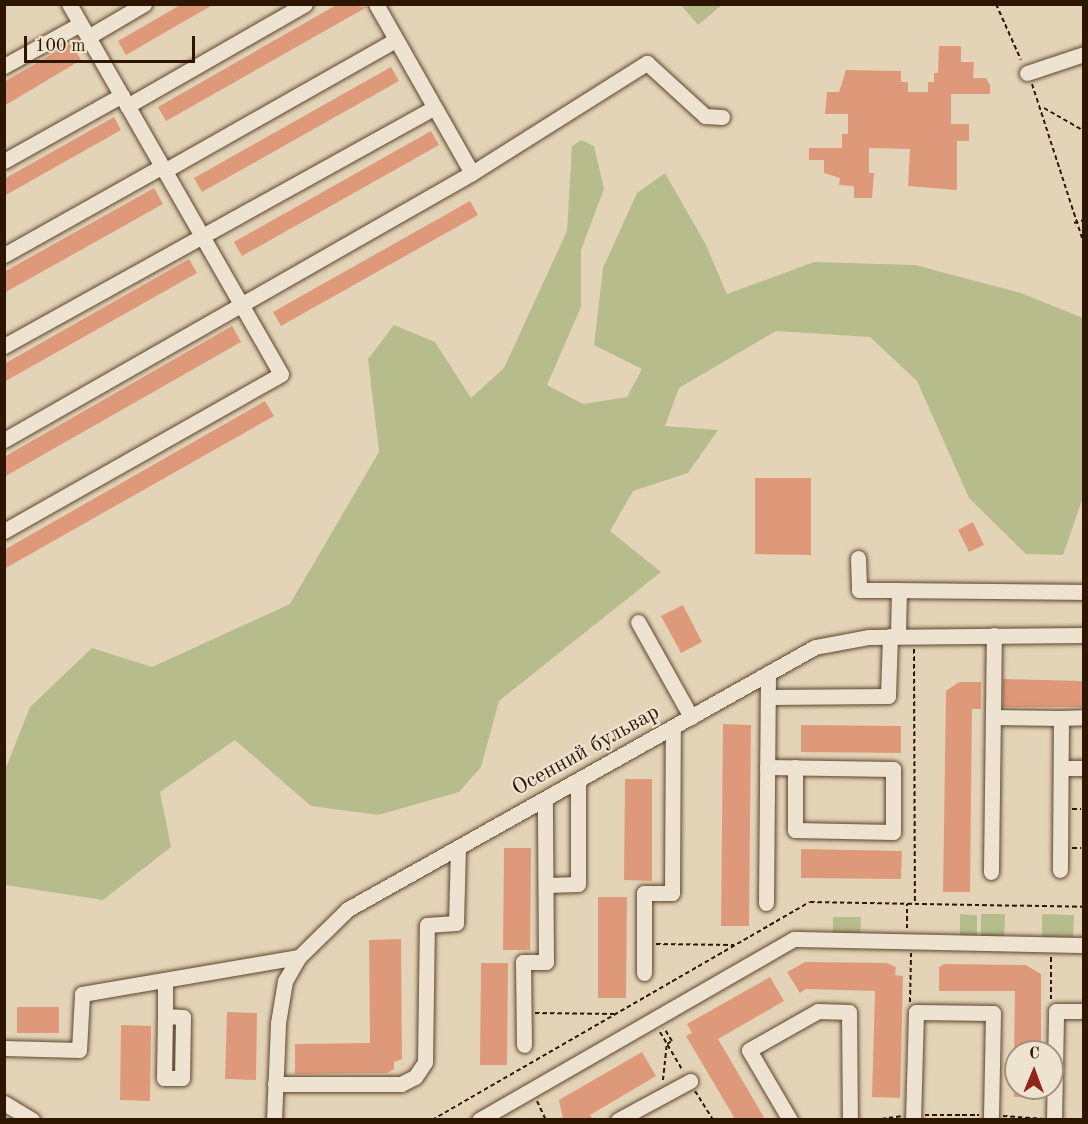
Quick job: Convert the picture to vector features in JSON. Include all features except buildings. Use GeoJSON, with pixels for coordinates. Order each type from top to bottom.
{"type":"FeatureCollection","features":[{"type":"Feature","properties":{"kind":"street"},"geometry":{"type":"LineString","coordinates":[[4,531],[281,374],[69,4]]}},
{"type":"Feature","properties":{"kind":"street"},"geometry":{"type":"LineString","coordinates":[[4,66],[144,4]]}},
{"type":"Feature","properties":{"kind":"street"},"geometry":{"type":"LineString","coordinates":[[4,161],[305,4]]}},
{"type":"Feature","properties":{"kind":"street"},"geometry":{"type":"LineString","coordinates":[[376,4],[472,173]]}},
{"type":"Feature","properties":{"kind":"street"},"geometry":{"type":"LineString","coordinates":[[4,255],[396,40]]}},
{"type":"Feature","properties":{"kind":"street"},"geometry":{"type":"LineString","coordinates":[[1027,73],[1083,54]]}},
{"type":"Feature","properties":{"kind":"street"},"geometry":{"type":"LineString","coordinates":[[4,440],[472,173],[647,63],[705,116],[722,117]]}},
{"type":"Feature","properties":{"kind":"street"},"geometry":{"type":"LineString","coordinates":[[4,346],[434,108]]}},
{"type":"Feature","properties":{"kind":"street"},"geometry":{"type":"LineString","coordinates":[[858,558],[859,590],[1083,592]]}},
{"type":"Feature","properties":{"kind":"street"},"geometry":{"type":"LineString","coordinates":[[768,697],[888,696],[899,590]]}},
{"type":"Feature","properties":{"kind":"street"},"geometry":{"type":"LineString","coordinates":[[638,622],[691,717]]}},
{"type":"Feature","properties":{"kind":"street"},"geometry":{"type":"LineString","coordinates":[[992,872],[994,635]]}},
{"type":"Feature","properties":{"kind":"street","name":"Осенний бульвар"},"geometry":{"type":"LineString","coordinates":[[274,1119],[285,981],[299,957],[348,909],[768,673],[831,641],[894,636],[1083,635]]}},
{"type":"Feature","properties":{"kind":"street"},"geometry":{"type":"LineString","coordinates":[[766,903],[768,673]]}},
{"type":"Feature","properties":{"kind":"street"},"geometry":{"type":"LineString","coordinates":[[993,717],[1083,717]]}},
{"type":"Feature","properties":{"kind":"street"},"geometry":{"type":"LineString","coordinates":[[1060,870],[1061,718]]}},
{"type":"Feature","properties":{"kind":"street"},"geometry":{"type":"LineString","coordinates":[[644,973],[644,893],[672,893],[672,728]]}},
{"type":"Feature","properties":{"kind":"street"},"geometry":{"type":"LineString","coordinates":[[767,767],[795,767],[893,768],[893,832],[795,830],[795,767]]}},
{"type":"Feature","properties":{"kind":"street"},"geometry":{"type":"LineString","coordinates":[[1061,768],[1083,768]]}},
{"type":"Feature","properties":{"kind":"street"},"geometry":{"type":"LineString","coordinates":[[546,885],[578,884],[578,781]]}},
{"type":"Feature","properties":{"kind":"street"},"geometry":{"type":"LineString","coordinates":[[524,1045],[523,962],[546,962],[545,799]]}},
{"type":"Feature","properties":{"kind":"street"},"geometry":{"type":"LineString","coordinates":[[275,1084],[401,1084],[415,1077],[425,1062],[427,925],[456,923],[458,849]]}},
{"type":"Feature","properties":{"kind":"street"},"geometry":{"type":"LineString","coordinates":[[479,1119],[794,939],[1083,945]]}},
{"type":"Feature","properties":{"kind":"street"},"geometry":{"type":"LineString","coordinates":[[4,1048],[79,1050],[82,994],[299,957]]}},
{"type":"Feature","properties":{"kind":"street"},"geometry":{"type":"LineString","coordinates":[[165,980],[165,1017]]}},
{"type":"Feature","properties":{"kind":"street"},"geometry":{"type":"LineString","coordinates":[[790,1119],[749,1050],[818,1011],[849,1012],[850,1119]]}},
{"type":"Feature","properties":{"kind":"street"},"geometry":{"type":"LineString","coordinates":[[1054,1119],[1056,1011],[1083,1011]]}},
{"type":"Feature","properties":{"kind":"street"},"geometry":{"type":"LineString","coordinates":[[913,1117],[916,1012],[993,1013],[991,1117]]}},
{"type":"Feature","properties":{"kind":"street"},"geometry":{"type":"LineString","coordinates":[[618,1119],[690,1082]]}},
{"type":"Feature","properties":{"kind":"street"},"geometry":{"type":"LineString","coordinates":[[4,1103],[32,1119]]}},
{"type":"Feature","properties":{"kind":"path"},"geometry":{"type":"LineString","coordinates":[[996,4],[1043,108],[1074,223],[1083,244]]}},
{"type":"Feature","properties":{"kind":"path"},"geometry":{"type":"LineString","coordinates":[[1043,108],[1083,131]]}},
{"type":"Feature","properties":{"kind":"path"},"geometry":{"type":"LineString","coordinates":[[1074,223],[1083,220]]}},
{"type":"Feature","properties":{"kind":"path"},"geometry":{"type":"LineString","coordinates":[[914,637],[915,904]]}},
{"type":"Feature","properties":{"kind":"path"},"geometry":{"type":"LineString","coordinates":[[432,1119],[810,902],[1083,907]]}},
{"type":"Feature","properties":{"kind":"path"},"geometry":{"type":"LineString","coordinates":[[907,904],[907,941]]}},
{"type":"Feature","properties":{"kind":"path"},"geometry":{"type":"LineString","coordinates":[[644,943],[737,945]]}},
{"type":"Feature","properties":{"kind":"path"},"geometry":{"type":"LineString","coordinates":[[1051,944],[1051,981]]}},
{"type":"Feature","properties":{"kind":"path"},"geometry":{"type":"LineString","coordinates":[[523,1013],[617,1014]]}},
{"type":"Feature","properties":{"kind":"path"},"geometry":{"type":"LineString","coordinates":[[657,1017],[672,1041],[667,1044],[662,1083]]}},
{"type":"Feature","properties":{"kind":"path"},"geometry":{"type":"LineString","coordinates":[[531,1090],[546,1119]]}},
{"type":"Feature","properties":{"kind":"path"},"geometry":{"type":"LineString","coordinates":[[874,1119],[991,1117],[1044,1119]]}},
{"type":"Feature","properties":{"kind":"green space"},"geometry":{"type":"Polygon","coordinates":[[[681,5],[722,5],[698,25],[681,5]]]}},
{"type":"Feature","properties":{"kind":"green space"},"geometry":{"type":"Polygon","coordinates":[[[581,140],[594,146],[604,189],[581,250],[581,307],[547,385],[583,404],[627,397],[642,369],[594,345],[603,268],[637,193],[665,173],[705,243],[727,294],[814,262],[915,265],[1021,293],[1083,318],[1083,497],[1063,555],[1026,554],[969,498],[917,381],[870,337],[776,331],[679,388],[665,426],[718,430],[688,473],[633,491],[610,531],[661,572],[499,701],[481,767],[459,792],[378,815],[311,806],[235,740],[160,792],[171,847],[103,900],[5,885],[5,770],[30,707],[92,648],[152,667],[290,604],[379,452],[368,359],[394,325],[435,342],[471,398],[504,368],[567,231],[572,146],[581,140]]]}},
{"type":"Feature","properties":{"kind":"green space"},"geometry":{"type":"Polygon","coordinates":[[[960,914],[977,915],[977,936],[960,936],[960,914]]]}},
{"type":"Feature","properties":{"kind":"green space"},"geometry":{"type":"Polygon","coordinates":[[[981,914],[1005,914],[1004,937],[981,936],[981,914]]]}},
{"type":"Feature","properties":{"kind":"green space"},"geometry":{"type":"Polygon","coordinates":[[[1042,914],[1074,915],[1073,939],[1042,938],[1042,914]]]}},
{"type":"Feature","properties":{"kind":"green space"},"geometry":{"type":"Polygon","coordinates":[[[833,917],[861,917],[860,934],[833,934],[833,917]]]}}]}
